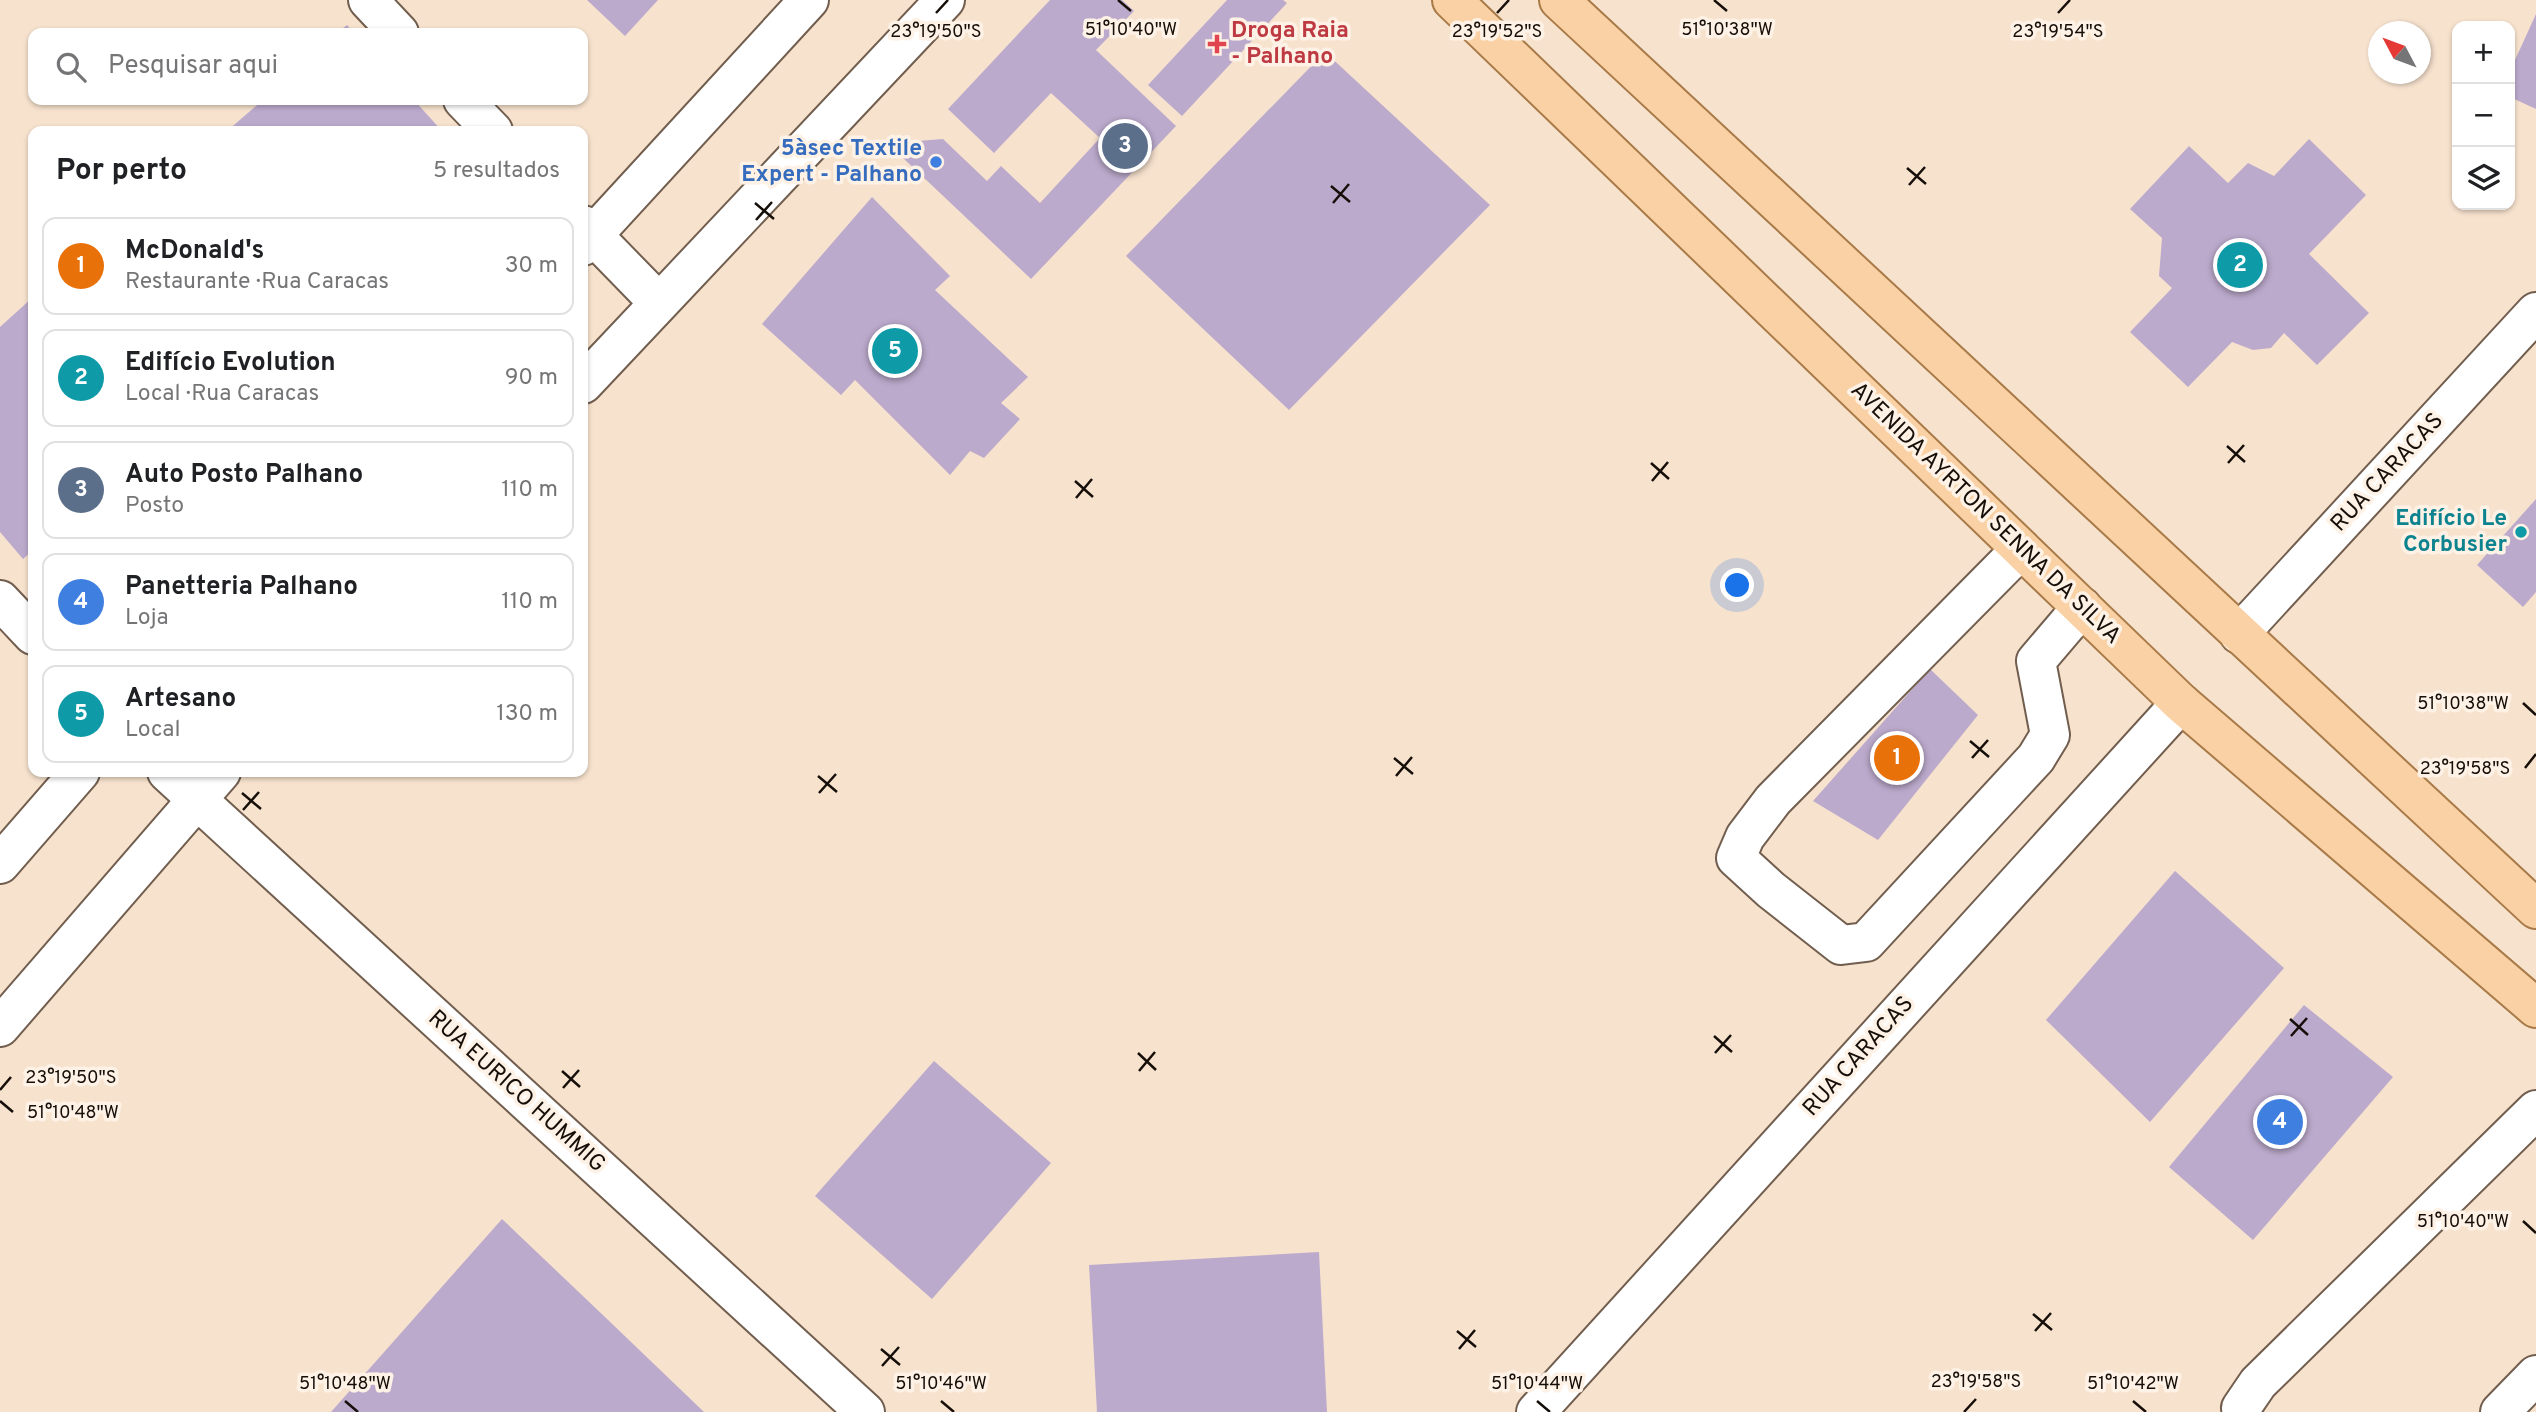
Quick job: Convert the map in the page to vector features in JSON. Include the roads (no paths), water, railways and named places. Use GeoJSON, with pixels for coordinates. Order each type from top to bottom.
{"type":"FeatureCollection","features":[{"type":"Feature","properties":{"kind":"main road","name":"AVENIDA AYRTON SENNA DA SILVA"},"geometry":{"type":"LineString","coordinates":[[1452,0],[2181,703],[2536,1008]]}},
{"type":"Feature","properties":{"kind":"main road"},"geometry":{"type":"LineString","coordinates":[[1559,0],[2536,909]]}},
{"type":"Feature","properties":{"kind":"street"},"geometry":{"type":"LineString","coordinates":[[368,0],[394,28]]}},
{"type":"Feature","properties":{"kind":"street"},"geometry":{"type":"LineString","coordinates":[[588,234],[809,0]]}},
{"type":"Feature","properties":{"kind":"street"},"geometry":{"type":"LineString","coordinates":[[588,379],[945,0]]}},
{"type":"Feature","properties":{"kind":"street"},"geometry":{"type":"LineString","coordinates":[[468,105],[488,126]]}},
{"type":"Feature","properties":{"kind":"street"},"geometry":{"type":"LineString","coordinates":[[588,238],[659,303]]}},
{"type":"Feature","properties":{"kind":"street","name":"RUA CARACAS"},"geometry":{"type":"LineString","coordinates":[[2239,634],[2536,312]]}},
{"type":"Feature","properties":{"kind":"street"},"geometry":{"type":"LineString","coordinates":[[2021,549],[1773,800],[1745,837],[1736,858],[1771,890],[1841,945],[1866,942],[2036,758],[2050,735],[2036,660],[2082,607]]}},
{"type":"Feature","properties":{"kind":"street"},"geometry":{"type":"LineString","coordinates":[[0,600],[28,630]]}},
{"type":"Feature","properties":{"kind":"street","name":"RUA CARACAS"},"geometry":{"type":"LineString","coordinates":[[1536,1412],[2181,703]]}},
{"type":"Feature","properties":{"kind":"street"},"geometry":{"type":"LineString","coordinates":[[0,864],[76,777]]}},
{"type":"Feature","properties":{"kind":"street","name":"RUA EURICO HUMMIG"},"geometry":{"type":"LineString","coordinates":[[183,777],[208,785],[865,1412]]}},
{"type":"Feature","properties":{"kind":"street"},"geometry":{"type":"LineString","coordinates":[[0,1027],[208,785]]}},
{"type":"Feature","properties":{"kind":"street"},"geometry":{"type":"LineString","coordinates":[[2242,1412],[2241,1408],[2258,1383],[2536,1110]]}},
{"type":"Feature","properties":{"kind":"street"},"geometry":{"type":"LineString","coordinates":[[2500,1412],[2536,1375]]}},
{"type":"Feature","properties":{"kind":"place","name":"Droga Raia - Palhano"},"geometry":{"type":"Point","coordinates":[1217,44]}},
{"type":"Feature","properties":{"kind":"place","name":"Auto Posto Palhano"},"geometry":{"type":"Point","coordinates":[1125,146]}},
{"type":"Feature","properties":{"kind":"place","name":"5àsec Textile Expert - Palhano"},"geometry":{"type":"Point","coordinates":[936,162]}},
{"type":"Feature","properties":{"kind":"place","name":"Edifício Evolution"},"geometry":{"type":"Point","coordinates":[2240,265]}},
{"type":"Feature","properties":{"kind":"place","name":"Artesano"},"geometry":{"type":"Point","coordinates":[895,351]}},
{"type":"Feature","properties":{"kind":"place","name":"Edifício Le Corbusier"},"geometry":{"type":"Point","coordinates":[2521,532]}},
{"type":"Feature","properties":{"kind":"place","name":"McDonald's"},"geometry":{"type":"Point","coordinates":[1897,758]}},
{"type":"Feature","properties":{"kind":"place","name":"Panetteria Palhano"},"geometry":{"type":"Point","coordinates":[2280,1122]}}]}
